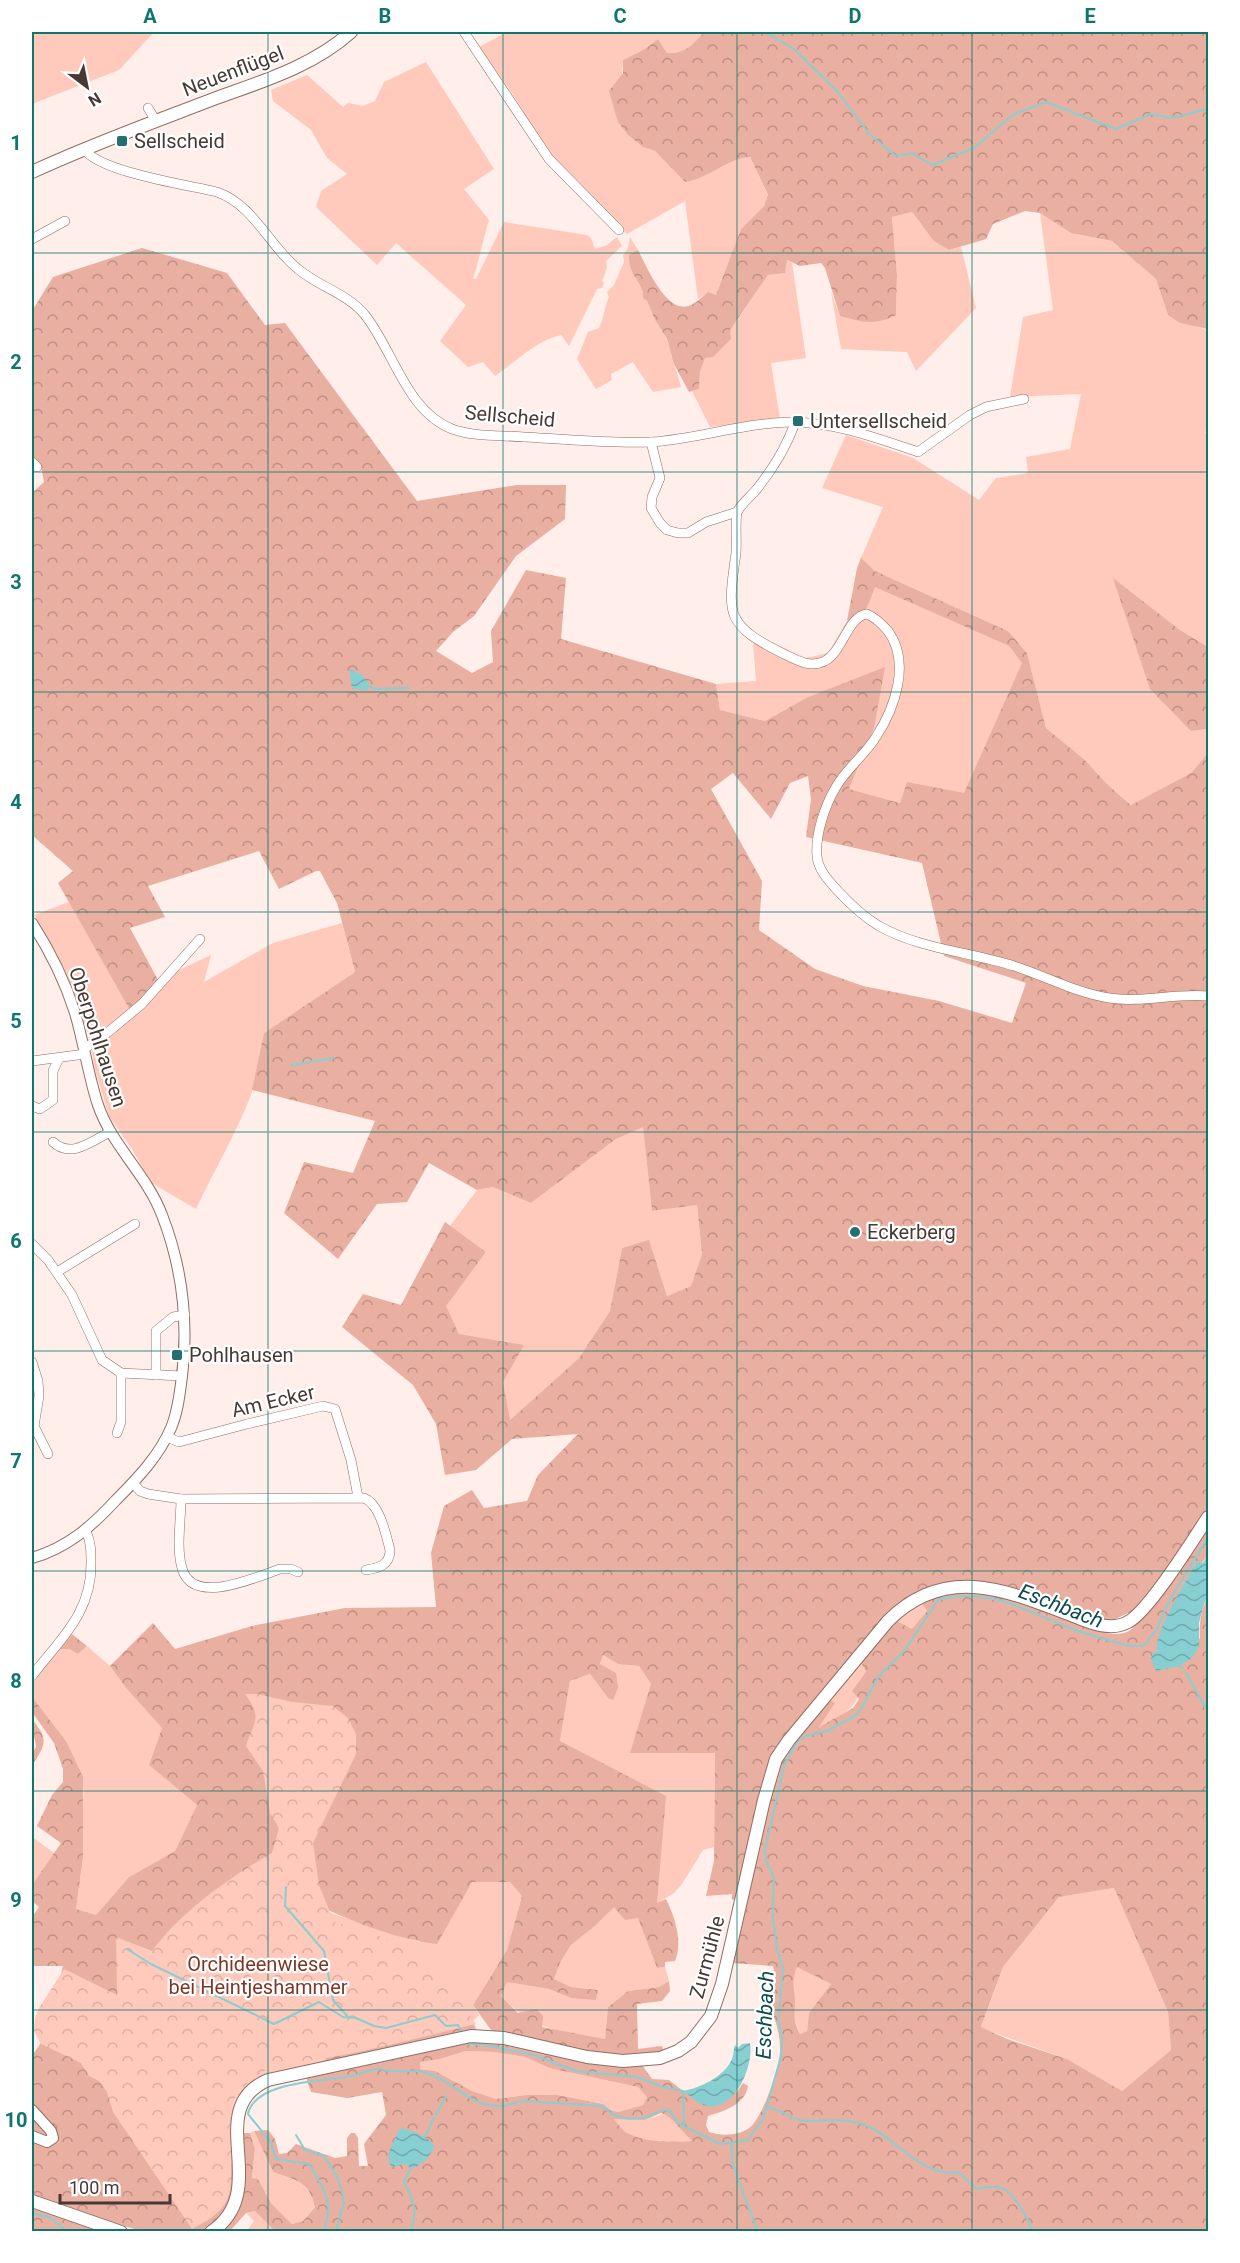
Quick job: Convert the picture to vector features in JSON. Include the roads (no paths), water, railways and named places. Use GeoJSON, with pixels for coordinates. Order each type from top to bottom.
{"type":"FeatureCollection","features":[{"type":"Feature","properties":{"kind":"main road","name":"Neuenflügel"},"geometry":{"type":"LineString","coordinates":[[32,172],[84,149],[302,65],[351,32]]}},
{"type":"Feature","properties":{"kind":"main road","name":"Zurmühle"},"geometry":{"type":"LineString","coordinates":[[211,2232],[228,2216],[237,2197],[240,2174],[238,2113],[247,2095],[262,2083],[283,2076],[471,2036],[504,2038],[587,2056],[623,2061],[653,2060],[678,2051],[697,2036],[711,2016],[719,1993],[764,1800],[777,1756],[868,1644],[902,1608],[930,1592],[951,1587],[979,1587],[1016,1594],[1099,1625],[1124,1624],[1143,1609],[1209,1517]]}},
{"type":"Feature","properties":{"kind":"main road"},"geometry":{"type":"LineString","coordinates":[[32,2201],[121,2232]]}},
{"type":"Feature","properties":{"kind":"street"},"geometry":{"type":"LineString","coordinates":[[464,32],[549,159],[619,230]]}},
{"type":"Feature","properties":{"kind":"street"},"geometry":{"type":"LineString","coordinates":[[148,108],[156,121]]}},
{"type":"Feature","properties":{"kind":"street","name":"Sellscheid"},"geometry":{"type":"LineString","coordinates":[[84,149],[92,158],[109,165],[217,192],[236,202],[295,267],[345,297],[361,311],[385,346],[420,406],[442,425],[455,430],[478,435],[651,442],[735,427],[795,423],[844,429],[918,452],[970,415],[986,407],[1024,399]]}},
{"type":"Feature","properties":{"kind":"street"},"geometry":{"type":"LineString","coordinates":[[32,239],[65,222]]}},
{"type":"Feature","properties":{"kind":"street"},"geometry":{"type":"LineString","coordinates":[[651,442],[660,478],[652,497],[651,508],[667,530],[688,533],[706,522],[737,512],[756,491],[778,460],[787,446],[795,423]]}},
{"type":"Feature","properties":{"kind":"street"},"geometry":{"type":"LineString","coordinates":[[737,512],[737,545],[730,596],[731,610],[743,629],[776,650],[801,662],[818,663],[826,660],[840,646],[856,619],[863,615],[878,620],[896,646],[900,669],[886,718],[876,737],[835,788],[825,813],[817,856],[823,874],[842,894],[865,916],[904,937],[1000,961],[1106,998],[1130,1000],[1173,996],[1209,996]]}},
{"type":"Feature","properties":{"kind":"street","name":"Oberpohlhausen"},"geometry":{"type":"LineString","coordinates":[[32,923],[59,972],[75,1013],[98,1106],[110,1132],[152,1192],[161,1213],[178,1268],[184,1315],[182,1376],[175,1418],[167,1437],[133,1483],[86,1531],[64,1545],[32,1558]]}},
{"type":"Feature","properties":{"kind":"street"},"geometry":{"type":"LineString","coordinates":[[32,1061],[59,1058],[84,1051],[142,1004],[200,939]]}},
{"type":"Feature","properties":{"kind":"street"},"geometry":{"type":"LineString","coordinates":[[36,1108],[53,1100],[53,1071],[59,1058]]}},
{"type":"Feature","properties":{"kind":"street","name":"Oberpohlhausen"},"geometry":{"type":"LineString","coordinates":[[53,1143],[65,1150],[74,1150],[110,1132]]}},
{"type":"Feature","properties":{"kind":"street"},"geometry":{"type":"LineString","coordinates":[[57,1272],[135,1224]]}},
{"type":"Feature","properties":{"kind":"street"},"geometry":{"type":"LineString","coordinates":[[104,1243],[109,1252]]}},
{"type":"Feature","properties":{"kind":"street"},"geometry":{"type":"LineString","coordinates":[[32,1244],[57,1272],[81,1312],[98,1354],[108,1365],[121,1373],[182,1376]]}},
{"type":"Feature","properties":{"kind":"street"},"geometry":{"type":"LineString","coordinates":[[156,1375],[156,1331],[173,1317],[184,1315]]}},
{"type":"Feature","properties":{"kind":"street"},"geometry":{"type":"LineString","coordinates":[[32,1362],[38,1381],[39,1396],[34,1426],[48,1454]]}},
{"type":"Feature","properties":{"kind":"street"},"geometry":{"type":"LineString","coordinates":[[117,1433],[121,1422],[121,1373]]}},
{"type":"Feature","properties":{"kind":"street","name":"Am Ecker"},"geometry":{"type":"LineString","coordinates":[[167,1437],[179,1442],[323,1406],[330,1407],[335,1409],[344,1432],[358,1497]]}},
{"type":"Feature","properties":{"kind":"street"},"geometry":{"type":"LineString","coordinates":[[133,1483],[140,1491],[148,1494],[181,1499],[358,1497],[370,1500],[374,1505],[390,1556],[381,1566],[366,1570]]}},
{"type":"Feature","properties":{"kind":"street"},"geometry":{"type":"LineString","coordinates":[[181,1499],[182,1569],[193,1583],[210,1589],[280,1569],[291,1569],[298,1572]]}},
{"type":"Feature","properties":{"kind":"street"},"geometry":{"type":"LineString","coordinates":[[32,1676],[73,1623],[86,1601],[91,1574],[90,1540],[86,1531]]}},
{"type":"Feature","properties":{"kind":"street"},"geometry":{"type":"LineString","coordinates":[[32,2110],[51,2131],[53,2138],[47,2142],[32,2136]]}},
{"type":"Feature","properties":{"kind":"water"},"geometry":{"type":"Polygon","coordinates":[[[349,669],[361,674],[369,683],[368,690],[352,689],[349,669]]]}},
{"type":"Feature","properties":{"kind":"water"},"geometry":{"type":"Polygon","coordinates":[[[1208,1554],[1208,1596],[1199,1623],[1199,1647],[1192,1658],[1179,1666],[1156,1671],[1151,1660],[1152,1654],[1157,1651],[1157,1643],[1165,1619],[1197,1561],[1203,1563],[1208,1554]]]}},
{"type":"Feature","properties":{"kind":"water"},"geometry":{"type":"Polygon","coordinates":[[[750,2043],[746,2074],[734,2094],[726,2102],[717,2106],[707,2106],[697,2102],[683,2091],[704,2084],[717,2076],[732,2059],[735,2045],[738,2048],[742,2044],[750,2043]]]}},
{"type":"Feature","properties":{"kind":"water"},"geometry":{"type":"Polygon","coordinates":[[[402,2128],[425,2137],[435,2147],[426,2160],[416,2167],[411,2168],[405,2164],[392,2167],[390,2163],[390,2149],[402,2128]]]}},
{"type":"Feature","properties":{"kind":"waterway"},"geometry":{"type":"LineString","coordinates":[[765,32],[794,49],[838,92],[869,134],[896,156],[912,153],[932,165],[974,148],[1014,114],[1046,102],[1116,129],[1151,114],[1171,118],[1208,109]]}},
{"type":"Feature","properties":{"kind":"waterway"},"geometry":{"type":"LineString","coordinates":[[369,686],[376,689],[409,688]]}},
{"type":"Feature","properties":{"kind":"waterway"},"geometry":{"type":"LineString","coordinates":[[291,1065],[334,1058]]}},
{"type":"Feature","properties":{"kind":"waterway","name":"Eschbach"},"geometry":{"type":"LineString","coordinates":[[323,2232],[328,2204],[323,2188],[309,2164],[276,2159],[270,2141],[248,2114],[253,2103],[262,2095],[275,2089],[377,2069],[419,2071],[433,2075],[470,2098],[490,2105],[505,2106],[524,2101],[602,2106],[617,2116],[635,2119],[667,2110],[678,2123],[720,2144],[748,2140],[763,2119],[781,2057],[782,2035],[778,2021],[783,1968],[777,1949],[773,1918],[774,1877],[766,1861],[765,1850],[784,1766],[797,1742],[805,1736],[827,1731],[860,1711],[878,1677],[905,1650],[938,1600],[956,1596],[990,1598],[1006,1602],[1087,1634],[1125,1645],[1145,1645],[1158,1627],[1168,1603],[1208,1537]]}},
{"type":"Feature","properties":{"kind":"waterway"},"geometry":{"type":"LineString","coordinates":[[1179,1666],[1183,1668]]}},
{"type":"Feature","properties":{"kind":"waterway"},"geometry":{"type":"LineString","coordinates":[[1186,1673],[1208,1712]]}},
{"type":"Feature","properties":{"kind":"waterway"},"geometry":{"type":"LineString","coordinates":[[286,1887],[285,1906],[324,1951],[333,2000],[349,2018]]}},
{"type":"Feature","properties":{"kind":"waterway"},"geometry":{"type":"LineString","coordinates":[[127,1949],[151,1964],[274,2024],[319,2002],[343,2017],[356,2018],[374,2026],[386,2028],[435,2015],[446,2026],[458,2025],[462,2032]]}},
{"type":"Feature","properties":{"kind":"waterway"},"geometry":{"type":"LineString","coordinates":[[467,2042],[534,2055],[576,2071],[637,2077],[663,2087],[683,2091],[684,2125]]}},
{"type":"Feature","properties":{"kind":"waterway"},"geometry":{"type":"LineString","coordinates":[[436,2115],[446,2096]]}},
{"type":"Feature","properties":{"kind":"waterway"},"geometry":{"type":"LineString","coordinates":[[768,2107],[806,2121],[831,2120],[862,2124],[880,2133],[923,2164],[946,2172],[958,2172],[977,2189],[1002,2188],[1015,2199],[1027,2217],[1032,2232]]}},
{"type":"Feature","properties":{"kind":"waterway"},"geometry":{"type":"LineString","coordinates":[[424,2137],[434,2118]]}},
{"type":"Feature","properties":{"kind":"waterway"},"geometry":{"type":"LineString","coordinates":[[296,2135],[305,2150],[324,2156],[336,2175],[344,2202],[336,2232]]}},
{"type":"Feature","properties":{"kind":"waterway"},"geometry":{"type":"LineString","coordinates":[[731,2143],[733,2166],[758,2232]]}},
{"type":"Feature","properties":{"kind":"waterway"},"geometry":{"type":"LineString","coordinates":[[409,2232],[414,2212],[404,2181],[411,2168]]}},
{"type":"Feature","properties":{"kind":"waterway","name":"Eschbach"},"geometry":{"type":"LineString","coordinates":[[32,2213],[49,2217],[68,2232]]}},
{"type":"Feature","properties":{"kind":"place","name":"Sellscheid"},"geometry":{"type":"Point","coordinates":[122,141]}},
{"type":"Feature","properties":{"kind":"place","name":"Untersellscheid"},"geometry":{"type":"Point","coordinates":[798,421]}},
{"type":"Feature","properties":{"kind":"place","name":"Eckerberg"},"geometry":{"type":"Point","coordinates":[855,1232]}},
{"type":"Feature","properties":{"kind":"place","name":"Pohlhausen"},"geometry":{"type":"Point","coordinates":[177,1355]}},
{"type":"Feature","properties":{"kind":"park label","name":"Orchideenwiese bei Heintjeshammer"},"geometry":{"type":"Point","coordinates":[258,1976]}}]}
